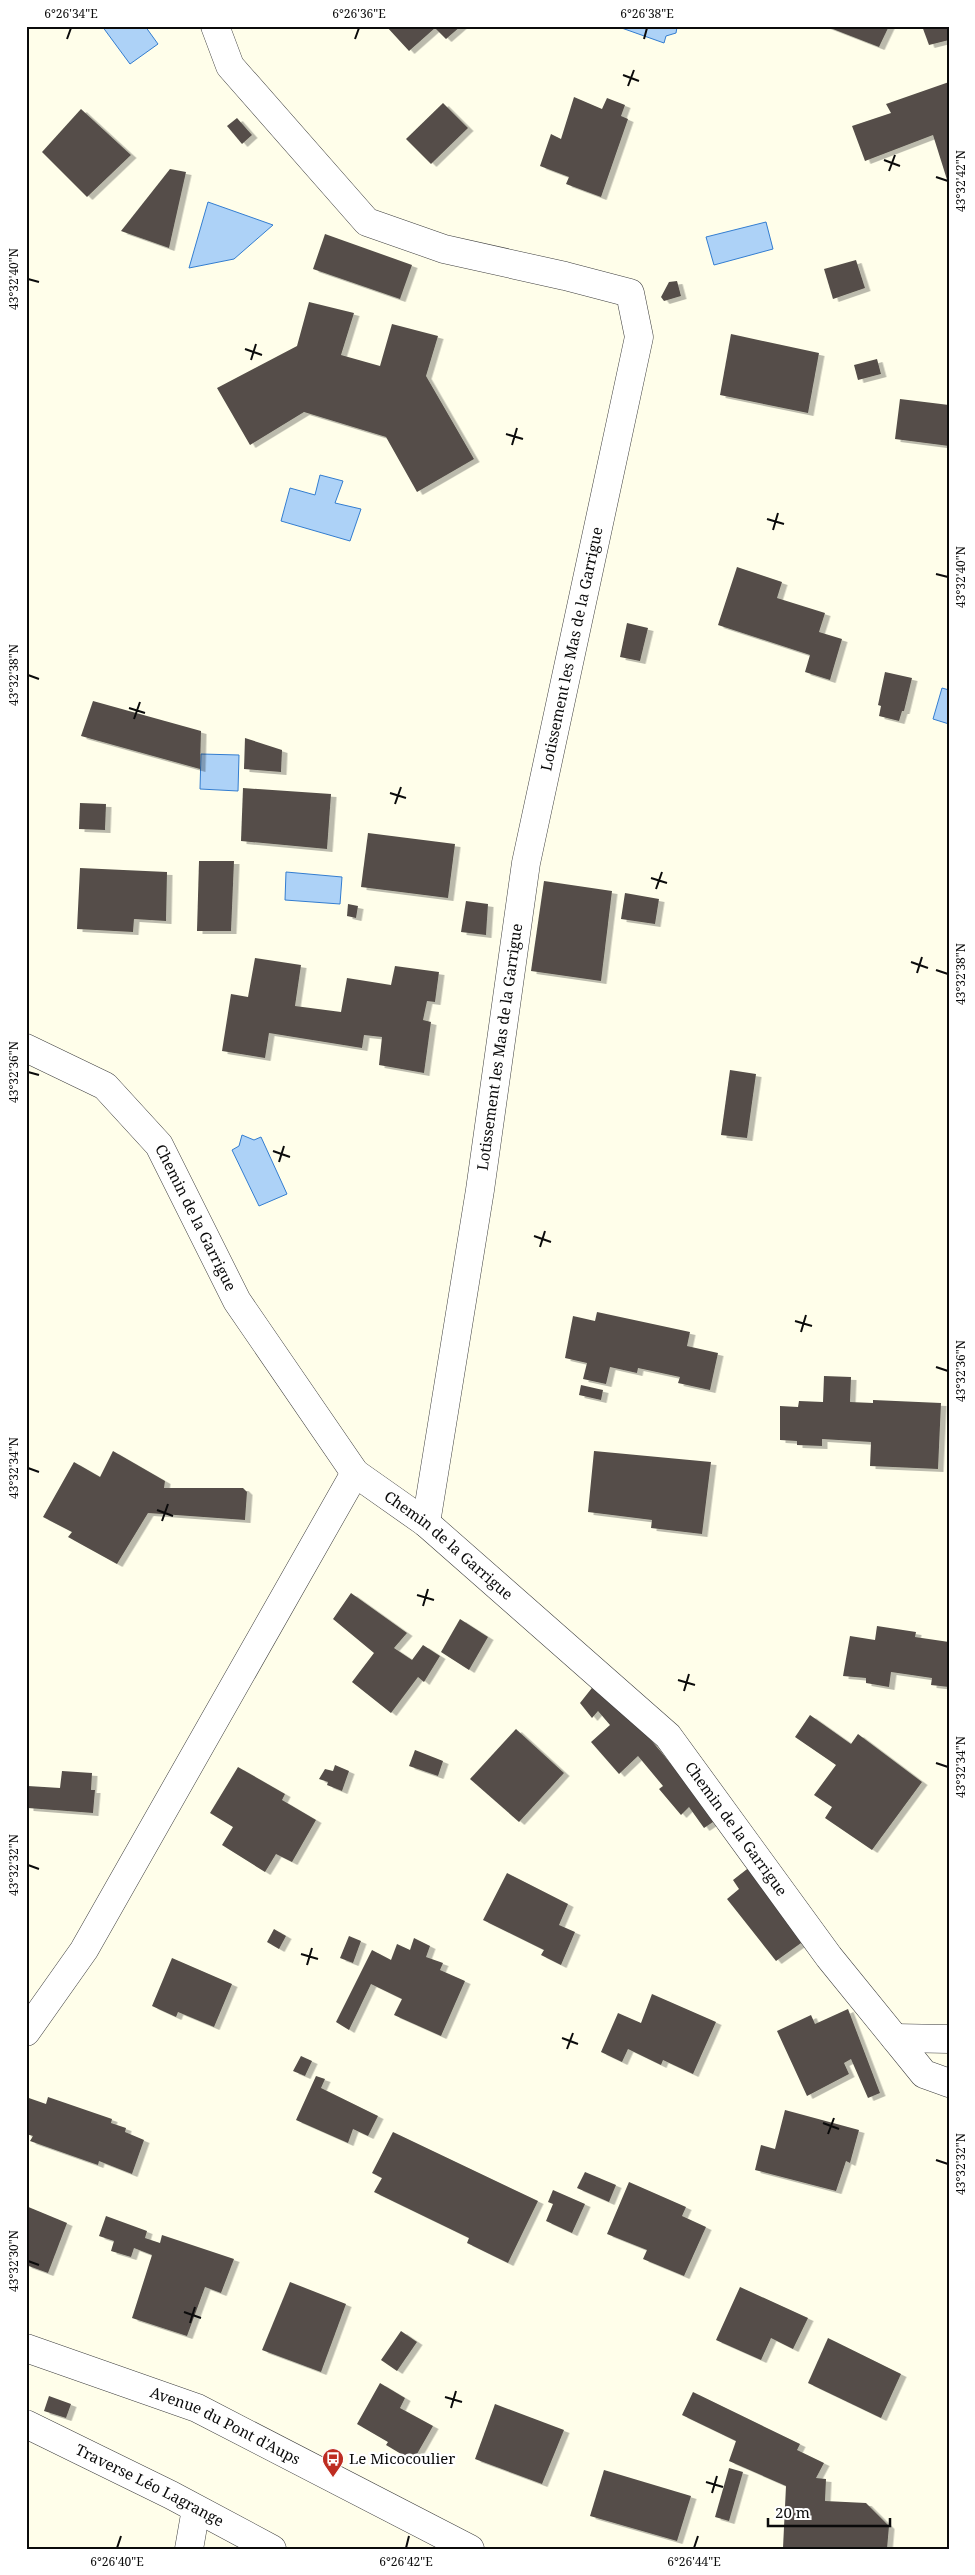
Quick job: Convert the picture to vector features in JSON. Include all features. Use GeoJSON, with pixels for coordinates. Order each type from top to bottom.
{"type":"FeatureCollection","features":[{"type":"Feature","properties":{"kind":"street","name":"Lotissement les Mas de la Garrigue"},"geometry":{"type":"LineString","coordinates":[[216,26],[230,66],[367,222],[444,249],[565,276],[630,293],[639,337],[526,863],[480,1190],[426,1522]]}},
{"type":"Feature","properties":{"kind":"street","name":"Chemin de la Garrigue"},"geometry":{"type":"LineString","coordinates":[[26,1048],[105,1086],[159,1145],[238,1301],[355,1473],[426,1522],[668,1736],[829,1957],[924,2074],[949,2083]]}},
{"type":"Feature","properties":{"kind":"street"},"geometry":{"type":"LineString","coordinates":[[26,2032],[84,1950],[355,1473]]}},
{"type":"Feature","properties":{"kind":"street"},"geometry":{"type":"LineString","coordinates":[[896,2038],[949,2039]]}},
{"type":"Feature","properties":{"kind":"street","name":"Avenue du Pont d'Aups"},"geometry":{"type":"LineString","coordinates":[[26,2348],[197,2408],[470,2549]]}},
{"type":"Feature","properties":{"kind":"street","name":"Traverse Léo Lagrange"},"geometry":{"type":"LineString","coordinates":[[26,2424],[272,2549]]}},
{"type":"Feature","properties":{"kind":"street"},"geometry":{"type":"LineString","coordinates":[[188,2549],[196,2509]]}},
{"type":"Feature","properties":{"kind":"water"},"geometry":{"type":"Polygon","coordinates":[[[102,26],[145,26],[158,44],[130,64],[102,26]]]}},
{"type":"Feature","properties":{"kind":"water"},"geometry":{"type":"Polygon","coordinates":[[[616,26],[677,27],[676,33],[666,36],[664,43],[616,26]]]}},
{"type":"Feature","properties":{"kind":"water"},"geometry":{"type":"Polygon","coordinates":[[[208,202],[273,225],[234,259],[189,268],[208,202]]]}},
{"type":"Feature","properties":{"kind":"water"},"geometry":{"type":"Polygon","coordinates":[[[766,222],[773,249],[714,265],[706,237],[766,222]]]}},
{"type":"Feature","properties":{"kind":"water"},"geometry":{"type":"Polygon","coordinates":[[[320,475],[343,481],[335,503],[361,509],[350,541],[281,521],[290,488],[315,495],[320,475]]]}},
{"type":"Feature","properties":{"kind":"water"},"geometry":{"type":"Polygon","coordinates":[[[942,688],[949,690],[949,724],[933,719],[942,688]]]}},
{"type":"Feature","properties":{"kind":"water"},"geometry":{"type":"Polygon","coordinates":[[[201,754],[239,755],[238,791],[200,789],[201,754]]]}},
{"type":"Feature","properties":{"kind":"water"},"geometry":{"type":"Polygon","coordinates":[[[286,872],[342,877],[340,904],[285,900],[286,872]]]}},
{"type":"Feature","properties":{"kind":"water"},"geometry":{"type":"Polygon","coordinates":[[[242,1135],[254,1140],[261,1137],[287,1194],[259,1206],[232,1150],[239,1146],[242,1135]]]}},
{"type":"Feature","properties":{"kind":"building"},"geometry":{"type":"Polygon","coordinates":[[[386,26],[461,26],[446,39],[435,28],[409,51],[386,26]]]}},
{"type":"Feature","properties":{"kind":"building"},"geometry":{"type":"Polygon","coordinates":[[[825,26],[889,26],[879,47],[825,26]]]}},
{"type":"Feature","properties":{"kind":"building"},"geometry":{"type":"Polygon","coordinates":[[[922,26],[949,26],[949,40],[929,45],[922,26]]]}},
{"type":"Feature","properties":{"kind":"building"},"geometry":{"type":"Polygon","coordinates":[[[949,82],[949,186],[933,135],[865,161],[852,126],[891,113],[886,104],[949,82]]]}},
{"type":"Feature","properties":{"kind":"building"},"geometry":{"type":"Polygon","coordinates":[[[574,97],[602,109],[607,98],[625,105],[621,116],[628,119],[601,197],[566,184],[569,177],[540,166],[551,134],[561,139],[574,97]]]}},
{"type":"Feature","properties":{"kind":"building"},"geometry":{"type":"Polygon","coordinates":[[[443,103],[468,128],[431,164],[406,139],[443,103]]]}},
{"type":"Feature","properties":{"kind":"building"},"geometry":{"type":"Polygon","coordinates":[[[81,109],[131,155],[87,197],[42,152],[81,109]]]}},
{"type":"Feature","properties":{"kind":"building"},"geometry":{"type":"Polygon","coordinates":[[[237,118],[252,135],[242,144],[227,126],[237,118]]]}},
{"type":"Feature","properties":{"kind":"building"},"geometry":{"type":"Polygon","coordinates":[[[170,169],[186,172],[169,248],[121,231],[170,169]]]}},
{"type":"Feature","properties":{"kind":"building"},"geometry":{"type":"Polygon","coordinates":[[[325,234],[412,265],[400,299],[313,269],[325,234]]]}},
{"type":"Feature","properties":{"kind":"building"},"geometry":{"type":"Polygon","coordinates":[[[856,260],[865,288],[833,299],[824,269],[856,260]]]}},
{"type":"Feature","properties":{"kind":"building"},"geometry":{"type":"Polygon","coordinates":[[[677,281],[681,296],[664,301],[661,297],[669,282],[677,281]]]}},
{"type":"Feature","properties":{"kind":"building"},"geometry":{"type":"Polygon","coordinates":[[[309,302],[354,313],[341,355],[380,366],[392,324],[438,336],[426,376],[474,459],[417,492],[386,437],[304,412],[250,445],[217,388],[297,346],[309,302]]]}},
{"type":"Feature","properties":{"kind":"building"},"geometry":{"type":"Polygon","coordinates":[[[731,334],[819,353],[808,413],[720,395],[731,334]]]}},
{"type":"Feature","properties":{"kind":"building"},"geometry":{"type":"Polygon","coordinates":[[[877,359],[881,374],[858,380],[854,365],[877,359]]]}},
{"type":"Feature","properties":{"kind":"building"},"geometry":{"type":"Polygon","coordinates":[[[900,399],[949,405],[949,446],[895,439],[900,399]]]}},
{"type":"Feature","properties":{"kind":"building"},"geometry":{"type":"Polygon","coordinates":[[[737,567],[782,582],[777,598],[825,613],[819,632],[842,639],[830,680],[805,672],[810,655],[718,625],[737,567]]]}},
{"type":"Feature","properties":{"kind":"building"},"geometry":{"type":"Polygon","coordinates":[[[627,623],[648,628],[640,661],[620,657],[627,623]]]}},
{"type":"Feature","properties":{"kind":"building"},"geometry":{"type":"Polygon","coordinates":[[[885,672],[912,678],[904,711],[902,711],[899,721],[879,716],[881,706],[878,705],[885,672]]]}},
{"type":"Feature","properties":{"kind":"building"},"geometry":{"type":"Polygon","coordinates":[[[93,701],[201,731],[200,769],[81,736],[93,701]]]}},
{"type":"Feature","properties":{"kind":"building"},"geometry":{"type":"Polygon","coordinates":[[[245,738],[282,750],[281,772],[244,769],[245,738]]]}},
{"type":"Feature","properties":{"kind":"building"},"geometry":{"type":"Polygon","coordinates":[[[243,788],[331,794],[327,849],[241,841],[243,788]]]}},
{"type":"Feature","properties":{"kind":"building"},"geometry":{"type":"Polygon","coordinates":[[[80,803],[106,804],[105,830],[79,829],[80,803]]]}},
{"type":"Feature","properties":{"kind":"building"},"geometry":{"type":"Polygon","coordinates":[[[368,833],[455,844],[448,898],[361,887],[368,833]]]}},
{"type":"Feature","properties":{"kind":"building"},"geometry":{"type":"Polygon","coordinates":[[[199,861],[234,861],[231,931],[197,931],[199,861]]]}},
{"type":"Feature","properties":{"kind":"building"},"geometry":{"type":"Polygon","coordinates":[[[80,868],[167,872],[166,921],[134,919],[133,932],[77,929],[80,868]]]}},
{"type":"Feature","properties":{"kind":"building"},"geometry":{"type":"Polygon","coordinates":[[[544,881],[612,891],[601,981],[531,971],[544,881]]]}},
{"type":"Feature","properties":{"kind":"building"},"geometry":{"type":"Polygon","coordinates":[[[625,893],[659,899],[655,924],[621,919],[625,893]]]}},
{"type":"Feature","properties":{"kind":"building"},"geometry":{"type":"Polygon","coordinates":[[[466,901],[488,904],[486,935],[461,932],[466,901]]]}},
{"type":"Feature","properties":{"kind":"building"},"geometry":{"type":"Polygon","coordinates":[[[348,904],[358,906],[356,918],[347,916],[348,904]]]}},
{"type":"Feature","properties":{"kind":"building"},"geometry":{"type":"Polygon","coordinates":[[[255,958],[301,965],[295,1006],[341,1012],[347,978],[391,985],[395,966],[439,972],[435,1002],[427,1001],[423,1020],[431,1022],[424,1073],[379,1065],[382,1037],[364,1035],[362,1048],[269,1033],[265,1058],[222,1051],[231,994],[248,997],[255,958]]]}},
{"type":"Feature","properties":{"kind":"building"},"geometry":{"type":"Polygon","coordinates":[[[730,1070],[756,1074],[747,1138],[721,1135],[730,1070]]]}},
{"type":"Feature","properties":{"kind":"building"},"geometry":{"type":"Polygon","coordinates":[[[597,1312],[690,1332],[687,1346],[718,1353],[710,1390],[678,1383],[680,1377],[638,1368],[637,1373],[610,1367],[606,1384],[583,1379],[587,1363],[565,1358],[573,1316],[595,1321],[597,1312]]]}},
{"type":"Feature","properties":{"kind":"building"},"geometry":{"type":"Polygon","coordinates":[[[824,1376],[851,1377],[850,1402],[873,1403],[873,1400],[941,1403],[938,1469],[870,1466],[871,1442],[822,1439],[822,1446],[797,1445],[797,1441],[780,1440],[780,1406],[798,1407],[799,1401],[823,1402],[824,1376]]]}},
{"type":"Feature","properties":{"kind":"building"},"geometry":{"type":"Polygon","coordinates":[[[581,1385],[603,1390],[601,1400],[579,1395],[581,1385]]]}},
{"type":"Feature","properties":{"kind":"building"},"geometry":{"type":"Polygon","coordinates":[[[113,1451],[165,1481],[164,1488],[243,1488],[247,1492],[245,1520],[148,1513],[117,1564],[68,1537],[72,1532],[43,1517],[74,1462],[100,1477],[113,1451]]]}},
{"type":"Feature","properties":{"kind":"building"},"geometry":{"type":"Polygon","coordinates":[[[594,1451],[711,1462],[702,1534],[651,1528],[652,1520],[588,1512],[594,1451]]]}},
{"type":"Feature","properties":{"kind":"building"},"geometry":{"type":"Polygon","coordinates":[[[351,1593],[407,1633],[394,1648],[412,1660],[423,1645],[440,1656],[424,1682],[418,1677],[391,1713],[352,1682],[374,1653],[333,1619],[351,1593]]]}},
{"type":"Feature","properties":{"kind":"building"},"geometry":{"type":"Polygon","coordinates":[[[460,1619],[488,1637],[469,1670],[441,1652],[460,1619]]]}},
{"type":"Feature","properties":{"kind":"building"},"geometry":{"type":"Polygon","coordinates":[[[877,1626],[916,1632],[915,1637],[949,1642],[949,1687],[931,1685],[932,1678],[891,1672],[889,1687],[866,1683],[866,1678],[843,1676],[850,1636],[875,1640],[877,1626]]]}},
{"type":"Feature","properties":{"kind":"building"},"geometry":{"type":"Polygon","coordinates":[[[599,1679],[716,1820],[704,1828],[689,1807],[681,1815],[659,1789],[663,1786],[638,1756],[619,1774],[591,1742],[610,1725],[598,1711],[592,1718],[580,1703],[599,1679]]]}},
{"type":"Feature","properties":{"kind":"building"},"geometry":{"type":"Polygon","coordinates":[[[810,1715],[851,1744],[858,1734],[922,1782],[872,1850],[825,1818],[832,1807],[814,1795],[836,1765],[795,1737],[810,1715]]]}},
{"type":"Feature","properties":{"kind":"building"},"geometry":{"type":"Polygon","coordinates":[[[516,1729],[564,1773],[519,1822],[470,1779],[516,1729]]]}},
{"type":"Feature","properties":{"kind":"building"},"geometry":{"type":"Polygon","coordinates":[[[415,1750],[443,1761],[438,1776],[409,1766],[415,1750]]]}},
{"type":"Feature","properties":{"kind":"building"},"geometry":{"type":"Polygon","coordinates":[[[335,1765],[349,1771],[342,1791],[327,1785],[328,1782],[319,1779],[325,1769],[333,1771],[335,1765]]]}},
{"type":"Feature","properties":{"kind":"building"},"geometry":{"type":"Polygon","coordinates":[[[238,1767],[285,1794],[282,1800],[316,1820],[292,1862],[276,1854],[265,1872],[222,1845],[233,1827],[210,1813],[238,1767]]]}},
{"type":"Feature","properties":{"kind":"building"},"geometry":{"type":"Polygon","coordinates":[[[62,1771],[92,1773],[91,1790],[95,1790],[93,1813],[28,1808],[28,1786],[60,1788],[62,1771]]]}},
{"type":"Feature","properties":{"kind":"building"},"geometry":{"type":"Polygon","coordinates":[[[751,1866],[808,1938],[776,1961],[727,1899],[739,1889],[733,1880],[751,1866]]]}},
{"type":"Feature","properties":{"kind":"building"},"geometry":{"type":"Polygon","coordinates":[[[507,1873],[568,1904],[559,1925],[575,1932],[561,1965],[541,1955],[544,1950],[483,1920],[507,1873]]]}},
{"type":"Feature","properties":{"kind":"building"},"geometry":{"type":"Polygon","coordinates":[[[274,1929],[286,1936],[279,1949],[267,1942],[274,1929]]]}},
{"type":"Feature","properties":{"kind":"building"},"geometry":{"type":"Polygon","coordinates":[[[349,1936],[361,1941],[353,1963],[340,1958],[349,1936]]]}},
{"type":"Feature","properties":{"kind":"building"},"geometry":{"type":"Polygon","coordinates":[[[414,1938],[430,1946],[426,1957],[443,1963],[440,1970],[465,1981],[441,2036],[394,2015],[402,1999],[371,1984],[349,2030],[336,2022],[372,1950],[391,1960],[397,1944],[410,1950],[414,1938]]]}},
{"type":"Feature","properties":{"kind":"building"},"geometry":{"type":"Polygon","coordinates":[[[172,1958],[232,1984],[214,2027],[178,2012],[176,2017],[152,2006],[172,1958]]]}},
{"type":"Feature","properties":{"kind":"building"},"geometry":{"type":"Polygon","coordinates":[[[652,1994],[716,2022],[693,2074],[663,2060],[661,2065],[628,2049],[622,2062],[601,2052],[618,2013],[641,2023],[652,1994]]]}},
{"type":"Feature","properties":{"kind":"building"},"geometry":{"type":"Polygon","coordinates":[[[848,2009],[880,2093],[868,2098],[851,2059],[844,2063],[849,2074],[807,2096],[777,2031],[811,2015],[815,2024],[848,2009]]]}},
{"type":"Feature","properties":{"kind":"building"},"geometry":{"type":"Polygon","coordinates":[[[301,2056],[312,2061],[305,2076],[293,2071],[301,2056]]]}},
{"type":"Feature","properties":{"kind":"building"},"geometry":{"type":"Polygon","coordinates":[[[316,2076],[325,2079],[321,2088],[378,2116],[368,2136],[353,2129],[348,2143],[296,2120],[316,2076]]]}},
{"type":"Feature","properties":{"kind":"building"},"geometry":{"type":"Polygon","coordinates":[[[26,2097],[46,2104],[48,2097],[112,2119],[111,2123],[126,2128],[125,2132],[144,2140],[132,2174],[99,2161],[98,2165],[30,2141],[33,2136],[26,2134],[26,2097]]]}},
{"type":"Feature","properties":{"kind":"building"},"geometry":{"type":"Polygon","coordinates":[[[785,2110],[859,2130],[850,2163],[846,2161],[836,2191],[755,2170],[761,2145],[775,2149],[785,2110]]]}},
{"type":"Feature","properties":{"kind":"building"},"geometry":{"type":"Polygon","coordinates":[[[393,2132],[538,2201],[508,2263],[467,2243],[469,2238],[374,2192],[382,2178],[372,2173],[393,2132]]]}},
{"type":"Feature","properties":{"kind":"building"},"geometry":{"type":"Polygon","coordinates":[[[585,2172],[616,2185],[609,2202],[577,2188],[585,2172]]]}},
{"type":"Feature","properties":{"kind":"building"},"geometry":{"type":"Polygon","coordinates":[[[629,2182],[686,2207],[682,2216],[706,2227],[684,2276],[643,2259],[647,2250],[607,2234],[629,2182]]]}},
{"type":"Feature","properties":{"kind":"building"},"geometry":{"type":"Polygon","coordinates":[[[553,2190],[585,2204],[572,2233],[546,2221],[553,2204],[548,2202],[553,2190]]]}},
{"type":"Feature","properties":{"kind":"building"},"geometry":{"type":"Polygon","coordinates":[[[26,2206],[67,2223],[48,2273],[26,2265],[26,2206]]]}},
{"type":"Feature","properties":{"kind":"building"},"geometry":{"type":"Polygon","coordinates":[[[106,2216],[147,2231],[145,2238],[160,2243],[162,2235],[234,2259],[221,2293],[205,2287],[187,2336],[132,2318],[152,2255],[134,2248],[131,2257],[111,2251],[114,2241],[99,2236],[106,2216]]]}},
{"type":"Feature","properties":{"kind":"building"},"geometry":{"type":"Polygon","coordinates":[[[290,2282],[346,2304],[321,2372],[262,2350],[290,2282]]]}},
{"type":"Feature","properties":{"kind":"building"},"geometry":{"type":"Polygon","coordinates":[[[740,2287],[808,2318],[793,2349],[771,2338],[761,2360],[716,2340],[740,2287]]]}},
{"type":"Feature","properties":{"kind":"building"},"geometry":{"type":"Polygon","coordinates":[[[401,2331],[417,2342],[397,2371],[381,2360],[401,2331]]]}},
{"type":"Feature","properties":{"kind":"building"},"geometry":{"type":"Polygon","coordinates":[[[828,2338],[901,2374],[881,2418],[808,2383],[828,2338]]]}},
{"type":"Feature","properties":{"kind":"building"},"geometry":{"type":"Polygon","coordinates":[[[380,2383],[405,2398],[400,2408],[433,2426],[413,2461],[386,2445],[388,2442],[357,2424],[380,2383]]]}},
{"type":"Feature","properties":{"kind":"building"},"geometry":{"type":"Polygon","coordinates":[[[693,2392],[800,2444],[797,2450],[824,2463],[816,2478],[826,2479],[825,2501],[866,2503],[889,2526],[887,2549],[783,2548],[786,2486],[729,2461],[736,2441],[682,2415],[693,2392]]]}},
{"type":"Feature","properties":{"kind":"building"},"geometry":{"type":"Polygon","coordinates":[[[49,2396],[71,2404],[66,2418],[44,2411],[49,2396]]]}},
{"type":"Feature","properties":{"kind":"building"},"geometry":{"type":"Polygon","coordinates":[[[495,2404],[564,2430],[542,2484],[475,2459],[495,2404]]]}},
{"type":"Feature","properties":{"kind":"building"},"geometry":{"type":"Polygon","coordinates":[[[729,2468],[743,2472],[729,2521],[715,2517],[729,2468]]]}},
{"type":"Feature","properties":{"kind":"building"},"geometry":{"type":"Polygon","coordinates":[[[604,2470],[691,2496],[677,2541],[590,2516],[604,2470]]]}},
{"type":"Feature","properties":{"kind":"place","name":"Le Micocoulier"},"geometry":{"type":"Point","coordinates":[333,2478]}}]}
